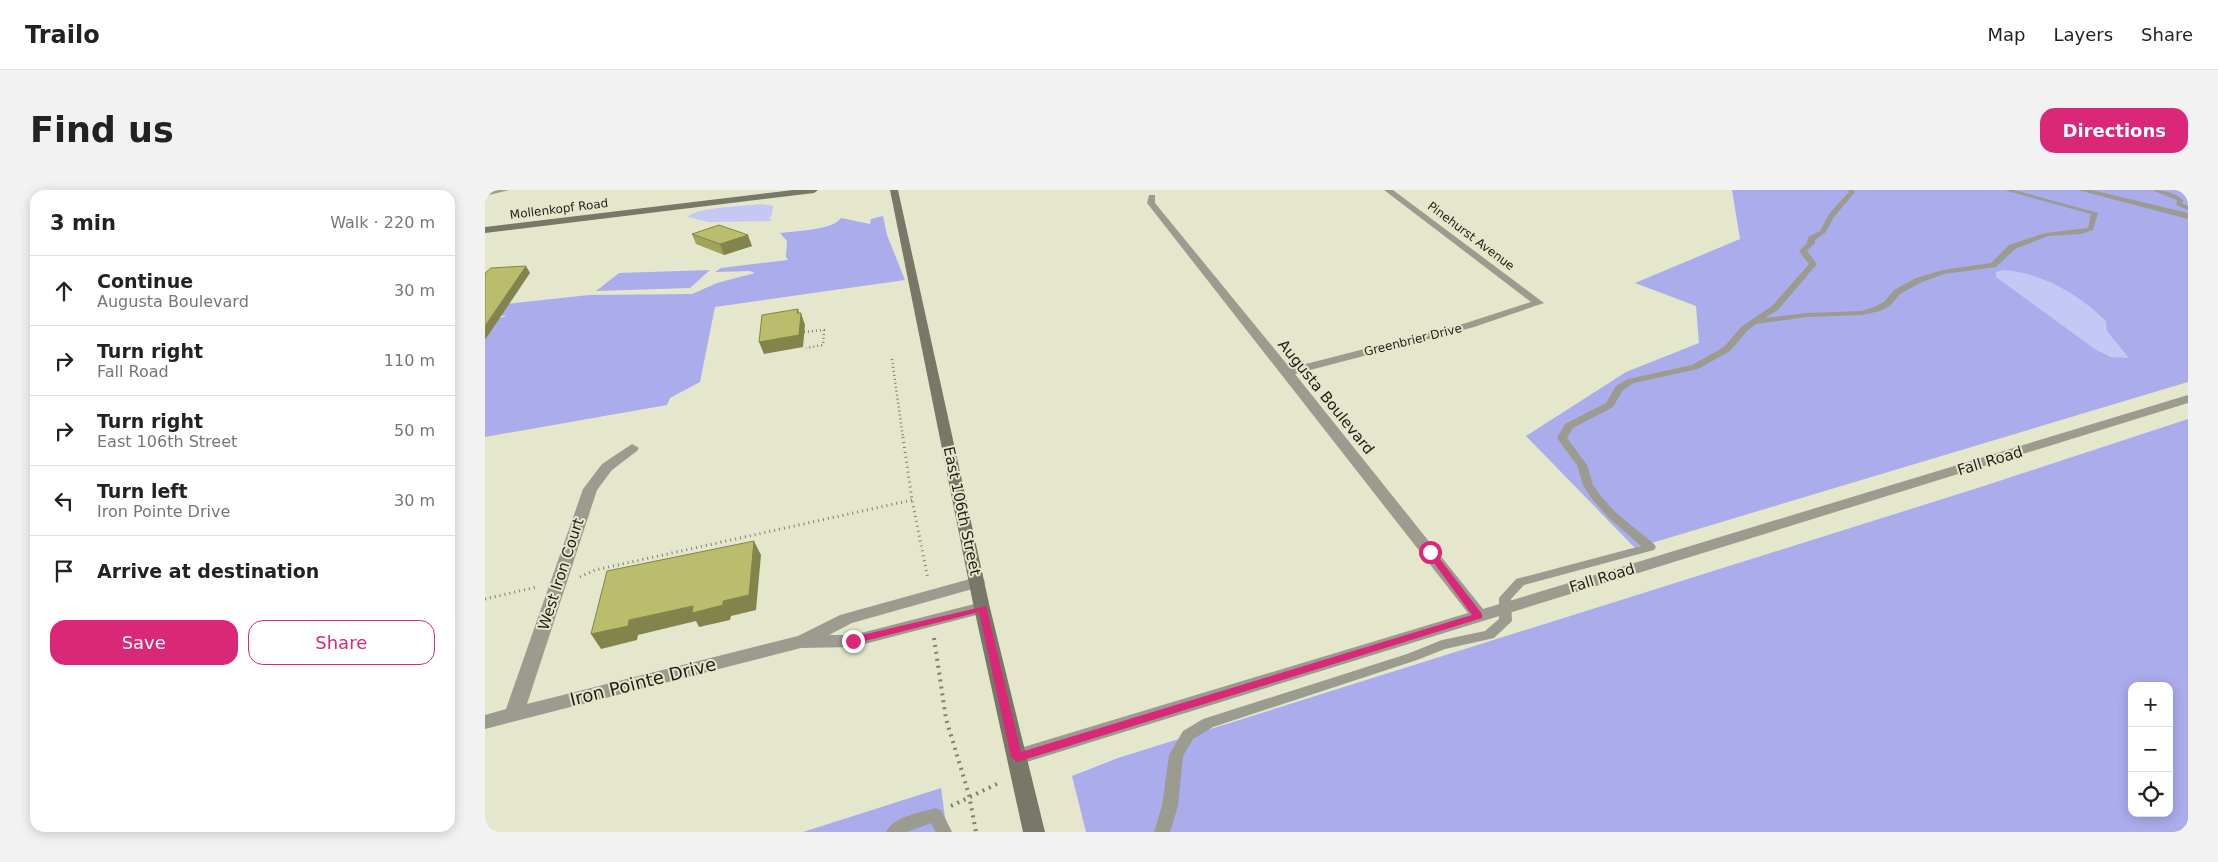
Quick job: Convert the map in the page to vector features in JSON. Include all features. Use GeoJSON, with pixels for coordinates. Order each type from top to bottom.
{"type":"FeatureCollection","features":[{"type":"Feature","properties":{"kind":"street"},"geometry":{"type":"LineString","coordinates":[[485,192],[505,190]]}},
{"type":"Feature","properties":{"kind":"street","name":"Mollenkopf Road"},"geometry":{"type":"LineString","coordinates":[[485,230],[814,190]]}},
{"type":"Feature","properties":{"kind":"street","name":"East 106th Street"},"geometry":{"type":"LineString","coordinates":[[894,190],[982,608],[1034,832]]}},
{"type":"Feature","properties":{"kind":"street","name":"Pinehurst Avenue"},"geometry":{"type":"LineString","coordinates":[[1388,190],[1539,303]]}},
{"type":"Feature","properties":{"kind":"street"},"geometry":{"type":"LineString","coordinates":[[2082,190],[2188,216]]}},
{"type":"Feature","properties":{"kind":"street","name":"Augusta Boulevard"},"geometry":{"type":"LineString","coordinates":[[1152,198],[1151,203],[1479,616]]}},
{"type":"Feature","properties":{"kind":"street","name":"Greenbrier Drive"},"geometry":{"type":"LineString","coordinates":[[1286,373],[1470,326],[1539,303]]}},
{"type":"Feature","properties":{"kind":"street","name":"Fall Road"},"geometry":{"type":"LineString","coordinates":[[1019,766],[1479,616],[2073,436],[2188,399]]}},
{"type":"Feature","properties":{"kind":"street","name":"West Iron Court"},"geometry":{"type":"LineString","coordinates":[[514,715],[590,488],[607,467],[632,448]]}},
{"type":"Feature","properties":{"kind":"street","name":"Iron Pointe Drive"},"geometry":{"type":"LineString","coordinates":[[485,722],[801,642],[846,619],[977,582]]}},
{"type":"Feature","properties":{"kind":"street","name":"Iron Pointe Drive"},"geometry":{"type":"LineString","coordinates":[[801,642],[853,641],[982,608]]}},
{"type":"Feature","properties":{"kind":"lane"},"geometry":{"type":"LineString","coordinates":[[1162,832],[1171,806],[1176,754],[1188,735],[1208,723],[1412,657],[1442,645],[1489,635],[1506,621],[1505,598],[1520,582],[1650,547],[1612,515],[1596,497],[1588,485],[1582,465],[1562,438],[1564,432],[1569,426],[1611,405],[1619,388],[1631,381],[1695,366],[1727,350],[1753,322],[1775,308],[1799,278],[1811,268],[1813,264],[1803,251],[1811,243],[1811,239],[1823,232],[1827,221],[1840,209],[1845,198],[1852,192],[1851,190]]}},
{"type":"Feature","properties":{"kind":"lane"},"geometry":{"type":"LineString","coordinates":[[1753,322],[1813,314],[1862,313],[1877,309],[1887,304],[1897,292],[1919,280],[1943,272],[1993,265],[2012,247],[2047,234],[2081,232],[2091,229],[2095,213],[2068,204],[2007,190]]}},
{"type":"Feature","properties":{"kind":"lane"},"geometry":{"type":"LineString","coordinates":[[2155,190],[2179,199],[2181,201],[2178,204],[2188,208]]}},
{"type":"Feature","properties":{"kind":"lane"},"geometry":{"type":"LineString","coordinates":[[893,832],[906,824],[935,815],[943,832]]}},
{"type":"Feature","properties":{"kind":"path"},"geometry":{"type":"LineString","coordinates":[[804,332],[824,330],[823,345],[806,348]]}},
{"type":"Feature","properties":{"kind":"path"},"geometry":{"type":"LineString","coordinates":[[485,600],[587,576],[595,570],[912,500]]}},
{"type":"Feature","properties":{"kind":"path"},"geometry":{"type":"LineString","coordinates":[[935,815],[1019,766]]}},
{"type":"Feature","properties":{"kind":"path"},"geometry":{"type":"LineString","coordinates":[[969,796],[976,832]]}},
{"type":"Feature","properties":{"kind":"shaded area"},"geometry":{"type":"Polygon","coordinates":[[[1732,190],[2188,190],[2188,382],[1635,548],[1526,436],[1626,372],[1699,343],[1696,306],[1635,283],[1740,239],[1732,190]]]}},
{"type":"Feature","properties":{"kind":"shaded area"},"geometry":{"type":"Polygon","coordinates":[[[762,204],[773,206],[772,215],[769,218],[772,221],[709,222],[688,217],[711,209],[762,204]]]}},
{"type":"Feature","properties":{"kind":"shaded area"},"geometry":{"type":"Polygon","coordinates":[[[883,216],[887,235],[905,280],[715,307],[700,382],[670,398],[667,405],[485,437],[485,340],[499,318],[507,316],[485,315],[497,305],[589,295],[692,294],[717,283],[755,273],[750,271],[715,272],[721,268],[788,260],[786,257],[787,241],[780,233],[822,227],[837,222],[841,218],[870,224],[871,219],[883,216]]]}},
{"type":"Feature","properties":{"kind":"shaded area"},"geometry":{"type":"Polygon","coordinates":[[[710,270],[690,288],[596,291],[619,273],[710,270]]]}},
{"type":"Feature","properties":{"kind":"shaded area"},"geometry":{"type":"Polygon","coordinates":[[[2004,270],[2032,275],[2046,280],[2084,302],[2106,321],[2107,331],[2129,358],[2111,357],[2096,350],[1996,277],[1996,272],[2004,270]]]}},
{"type":"Feature","properties":{"kind":"shaded area"},"geometry":{"type":"Polygon","coordinates":[[[2188,419],[2188,832],[1086,832],[1072,776],[1118,758],[1984,486],[2188,419]]]}},
{"type":"Feature","properties":{"kind":"shaded area"},"geometry":{"type":"Polygon","coordinates":[[[941,788],[947,832],[803,832],[941,788]]]}},
{"type":"Feature","properties":{"kind":"building"},"geometry":{"type":"Polygon","coordinates":[[[719,225],[748,235],[720,244],[692,234],[719,225]]]}},
{"type":"Feature","properties":{"kind":"building"},"geometry":{"type":"Polygon","coordinates":[[[526,266],[485,326],[485,273],[491,268],[526,266]]]}},
{"type":"Feature","properties":{"kind":"building"},"geometry":{"type":"Polygon","coordinates":[[[798,309],[797,313],[801,313],[799,335],[759,342],[762,315],[798,309]]]}},
{"type":"Feature","properties":{"kind":"building"},"geometry":{"type":"Polygon","coordinates":[[[754,541],[749,595],[723,601],[723,605],[692,613],[693,606],[629,620],[628,626],[591,634],[607,571],[754,541]]]}},
{"type":"Feature","properties":{"kind":"route"},"geometry":{"type":"LineString","coordinates":[[853,641],[982,608],[1017,757],[1479,616],[1430,552]]}}]}
